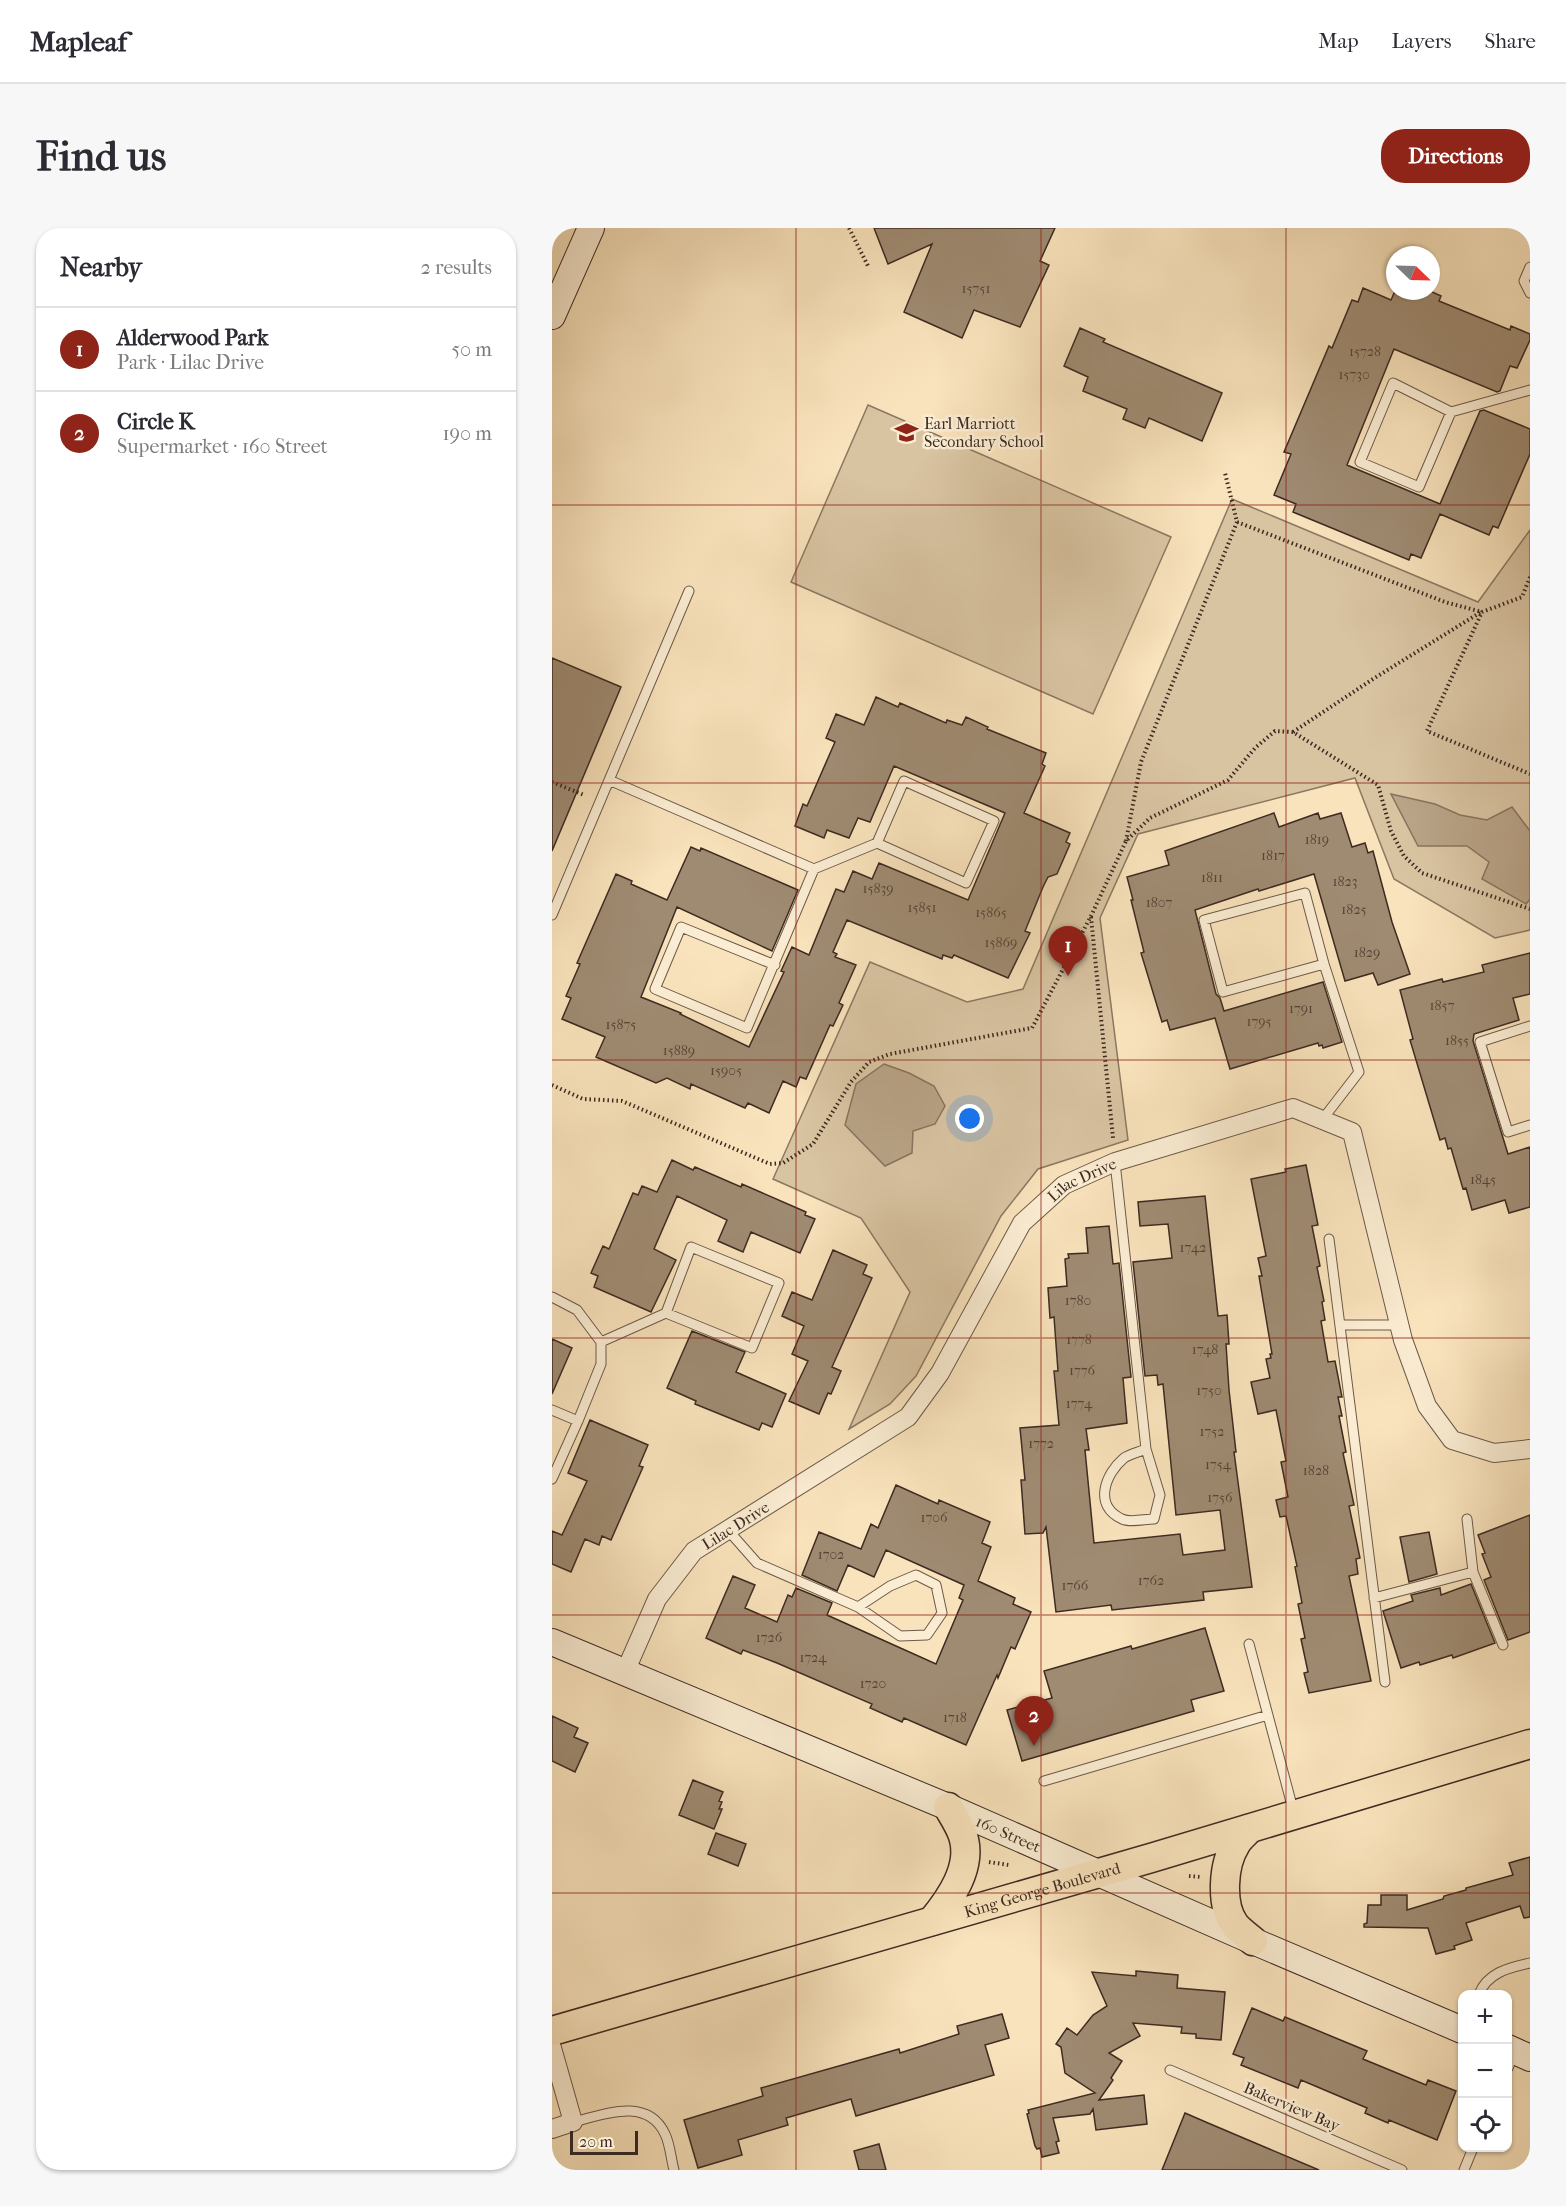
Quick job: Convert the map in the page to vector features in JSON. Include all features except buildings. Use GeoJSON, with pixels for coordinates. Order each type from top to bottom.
{"type":"FeatureCollection","features":[{"type":"Feature","properties":{"kind":"main road"},"geometry":{"type":"LineString","coordinates":[[552,316],[591,228]]}},
{"type":"Feature","properties":{"kind":"main road","name":"160 Street"},"geometry":{"type":"LineString","coordinates":[[552,1642],[948,1807],[1458,2028]]}},
{"type":"Feature","properties":{"kind":"main road","name":"King George Boulevard"},"geometry":{"type":"LineString","coordinates":[[552,2031],[1248,1829],[1530,1744]]}},
{"type":"Feature","properties":{"kind":"main road"},"geometry":{"type":"LineString","coordinates":[[932,1921],[956,1887],[965,1862],[964,1837],[948,1807]]}},
{"type":"Feature","properties":{"kind":"main road"},"geometry":{"type":"LineString","coordinates":[[1248,1829],[1236,1844],[1228,1863],[1227,1906],[1234,1924],[1253,1941]]}},
{"type":"Feature","properties":{"kind":"street","name":"Lilac Drive"},"geometry":{"type":"LineString","coordinates":[[625,1672],[657,1599],[694,1551],[908,1417],[940,1373],[1022,1223],[1064,1185],[1115,1162],[1293,1108],[1352,1132],[1399,1325],[1427,1406],[1452,1440],[1494,1453],[1530,1449]]}},
{"type":"Feature","properties":{"kind":"street"},"geometry":{"type":"LineString","coordinates":[[552,2048],[573,2122],[552,2129]]}},
{"type":"Feature","properties":{"kind":"lane"},"geometry":{"type":"LineString","coordinates":[[1530,267],[1524,281],[1530,293]]}},
{"type":"Feature","properties":{"kind":"lane"},"geometry":{"type":"LineString","coordinates":[[1450,412],[1419,487],[1360,462],[1393,383],[1450,412],[1530,390]]}},
{"type":"Feature","properties":{"kind":"lane"},"geometry":{"type":"LineString","coordinates":[[552,915],[689,591]]}},
{"type":"Feature","properties":{"kind":"lane"},"geometry":{"type":"LineString","coordinates":[[609,780],[814,869]]}},
{"type":"Feature","properties":{"kind":"lane"},"geometry":{"type":"LineString","coordinates":[[775,964],[681,927],[655,989],[747,1028],[775,964],[814,869],[877,843],[904,781],[994,821],[966,883],[877,843]]}},
{"type":"Feature","properties":{"kind":"lane"},"geometry":{"type":"LineString","coordinates":[[1322,1120],[1359,1072],[1324,964],[1305,892],[1204,920],[1223,992],[1324,964]]}},
{"type":"Feature","properties":{"kind":"lane"},"geometry":{"type":"LineString","coordinates":[[1530,1026],[1479,1042],[1508,1132],[1530,1125]]}},
{"type":"Feature","properties":{"kind":"lane"},"geometry":{"type":"LineString","coordinates":[[1115,1162],[1146,1449],[1160,1495],[1154,1519],[1123,1520],[1108,1510],[1103,1492],[1110,1473],[1126,1457],[1146,1449]]}},
{"type":"Feature","properties":{"kind":"lane"},"geometry":{"type":"LineString","coordinates":[[1329,1239],[1385,1682]]}},
{"type":"Feature","properties":{"kind":"lane"},"geometry":{"type":"LineString","coordinates":[[601,1342],[666,1313],[691,1247],[779,1283],[752,1348],[666,1313]]}},
{"type":"Feature","properties":{"kind":"lane"},"geometry":{"type":"LineString","coordinates":[[552,1297],[577,1310],[601,1342],[601,1364],[552,1479]]}},
{"type":"Feature","properties":{"kind":"lane"},"geometry":{"type":"LineString","coordinates":[[1340,1324],[1399,1325]]}},
{"type":"Feature","properties":{"kind":"lane"},"geometry":{"type":"LineString","coordinates":[[552,1410],[578,1420]]}},
{"type":"Feature","properties":{"kind":"lane"},"geometry":{"type":"LineString","coordinates":[[1467,1519],[1473,1572],[1503,1645]]}},
{"type":"Feature","properties":{"kind":"lane"},"geometry":{"type":"LineString","coordinates":[[727,1529],[757,1563],[858,1607],[900,1636],[927,1635],[942,1613],[936,1584],[916,1575],[890,1586],[858,1607]]}},
{"type":"Feature","properties":{"kind":"lane"},"geometry":{"type":"LineString","coordinates":[[1374,1598],[1473,1572]]}},
{"type":"Feature","properties":{"kind":"lane"},"geometry":{"type":"LineString","coordinates":[[1249,1644],[1295,1815]]}},
{"type":"Feature","properties":{"kind":"lane"},"geometry":{"type":"LineString","coordinates":[[1044,1781],[1268,1715]]}},
{"type":"Feature","properties":{"kind":"lane"},"geometry":{"type":"LineString","coordinates":[[1481,1990],[1483,1984],[1501,1970],[1530,1963]]}},
{"type":"Feature","properties":{"kind":"lane","name":"Bakerview Bay"},"geometry":{"type":"LineString","coordinates":[[1170,2070],[1401,2170]]}},
{"type":"Feature","properties":{"kind":"lane"},"geometry":{"type":"LineString","coordinates":[[573,2122],[624,2109],[637,2111],[655,2121],[665,2134],[674,2170]]}},
{"type":"Feature","properties":{"kind":"lane"},"geometry":{"type":"LineString","coordinates":[[1464,2170],[1471,2152]]}},
{"type":"Feature","properties":{"kind":"path"},"geometry":{"type":"LineString","coordinates":[[849,228],[869,268]]}},
{"type":"Feature","properties":{"kind":"path"},"geometry":{"type":"LineString","coordinates":[[552,1085],[583,1099],[622,1101],[770,1164],[783,1163],[813,1144],[851,1082],[869,1062],[890,1054],[1032,1028],[1091,916],[1126,841],[1141,762],[1237,522],[1226,473]]}},
{"type":"Feature","properties":{"kind":"path"},"geometry":{"type":"LineString","coordinates":[[1237,522],[1445,602],[1482,612]]}},
{"type":"Feature","properties":{"kind":"path"},"geometry":{"type":"LineString","coordinates":[[1293,732],[1373,679],[1482,612],[1522,597],[1530,577]]}},
{"type":"Feature","properties":{"kind":"path"},"geometry":{"type":"LineString","coordinates":[[1482,612],[1427,731],[1530,774]]}},
{"type":"Feature","properties":{"kind":"path"},"geometry":{"type":"LineString","coordinates":[[1126,841],[1150,818],[1228,780],[1254,748],[1275,731],[1293,732],[1378,785],[1391,831],[1399,848],[1422,873],[1530,909]]}},
{"type":"Feature","properties":{"kind":"path"},"geometry":{"type":"LineString","coordinates":[[552,782],[584,795]]}},
{"type":"Feature","properties":{"kind":"path"},"geometry":{"type":"LineString","coordinates":[[1091,916],[1113,1138]]}},
{"type":"Feature","properties":{"kind":"path"},"geometry":{"type":"LineString","coordinates":[[980,1862],[1009,1865]]}},
{"type":"Feature","properties":{"kind":"shaded area"},"geometry":{"type":"Polygon","coordinates":[[[868,405],[1171,537],[1093,714],[791,582],[868,405]]]}},
{"type":"Feature","properties":{"kind":"shaded area"},"geometry":{"type":"Polygon","coordinates":[[[1232,499],[1478,602],[1530,530],[1530,930],[1495,938],[1394,879],[1355,778],[1138,834],[1100,918],[1128,1140],[1038,1169],[1001,1216],[916,1376],[890,1404],[849,1429],[910,1292],[861,1218],[773,1179],[870,962],[967,1002],[1023,989],[1232,499]]]}},
{"type":"Feature","properties":{"kind":"shaded area"},"geometry":{"type":"Polygon","coordinates":[[[1391,794],[1435,804],[1460,815],[1487,820],[1512,807],[1530,831],[1530,899],[1526,904],[1482,879],[1489,862],[1467,846],[1418,846],[1391,794]]]}},
{"type":"Feature","properties":{"kind":"shaded area"},"geometry":{"type":"Polygon","coordinates":[[[884,1064],[909,1073],[934,1086],[945,1106],[935,1124],[913,1131],[912,1153],[885,1166],[845,1125],[856,1084],[884,1064]]]}},
{"type":"Feature","properties":{"kind":"place","name":"Earl Marriott Secondary School"},"geometry":{"type":"Point","coordinates":[906,432]}},
{"type":"Feature","properties":{"kind":"place","name":"Alderwood Park"},"geometry":{"type":"Point","coordinates":[1068,976]}},
{"type":"Feature","properties":{"kind":"place","name":"Circle K"},"geometry":{"type":"Point","coordinates":[1034,1746]}}]}
